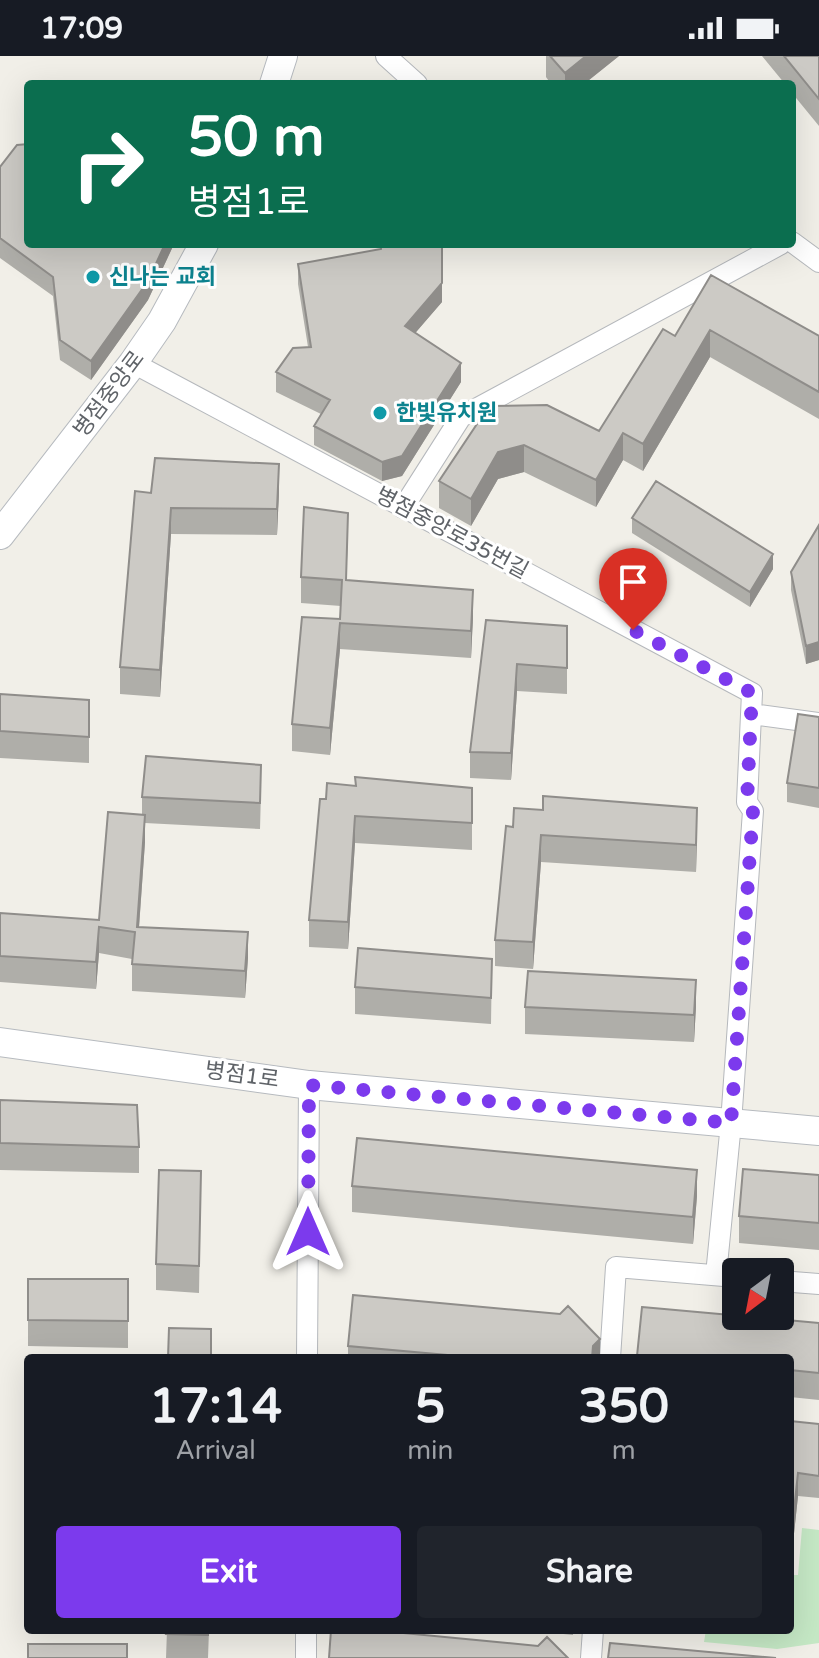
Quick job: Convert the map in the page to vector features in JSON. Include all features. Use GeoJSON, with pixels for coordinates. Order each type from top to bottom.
{"type":"FeatureCollection","features":[{"type":"Feature","properties":{"kind":"street"},"geometry":{"type":"LineString","coordinates":[[275,80],[283,56]]}},
{"type":"Feature","properties":{"kind":"street"},"geometry":{"type":"LineString","coordinates":[[386,56],[413,80]]}},
{"type":"Feature","properties":{"kind":"street"},"geometry":{"type":"LineString","coordinates":[[796,245],[819,262]]}},
{"type":"Feature","properties":{"kind":"street","name":"병점중앙로"},"geometry":{"type":"LineString","coordinates":[[0,535],[133,363],[162,321],[202,248]]}},
{"type":"Feature","properties":{"kind":"street"},"geometry":{"type":"LineString","coordinates":[[403,508],[461,417],[774,248]]}},
{"type":"Feature","properties":{"kind":"street","name":"병점중앙로35번길"},"geometry":{"type":"LineString","coordinates":[[133,363],[752,693],[751,714]]}},
{"type":"Feature","properties":{"kind":"street"},"geometry":{"type":"LineString","coordinates":[[727,1258],[731,1123],[753,811],[747,802],[751,714],[819,723]]}},
{"type":"Feature","properties":{"kind":"street","name":"병점1로"},"geometry":{"type":"LineString","coordinates":[[0,1042],[309,1085],[819,1131]]}},
{"type":"Feature","properties":{"kind":"street"},"geometry":{"type":"LineString","coordinates":[[307,1354],[309,1085]]}},
{"type":"Feature","properties":{"kind":"street"},"geometry":{"type":"LineString","coordinates":[[610,1354],[616,1267],[722,1276]]}},
{"type":"Feature","properties":{"kind":"street"},"geometry":{"type":"LineString","coordinates":[[794,1282],[819,1284]]}},
{"type":"Feature","properties":{"kind":"street"},"geometry":{"type":"LineString","coordinates":[[306,1634],[306,1658]]}},
{"type":"Feature","properties":{"kind":"street"},"geometry":{"type":"LineString","coordinates":[[591,1658],[593,1634]]}},
{"type":"Feature","properties":{"kind":"green space"},"geometry":{"type":"Polygon","coordinates":[[[802,1528],[819,1530],[819,1643],[777,1649],[704,1642],[705,1634],[794,1634],[794,1575],[798,1575],[802,1528]]]}},
{"type":"Feature","properties":{"kind":"building"},"geometry":{"type":"Polygon","coordinates":[[[550,56],[586,56],[565,73],[550,56]]]}},
{"type":"Feature","properties":{"kind":"building"},"geometry":{"type":"Polygon","coordinates":[[[784,56],[819,56],[819,99],[784,56]]]}},
{"type":"Feature","properties":{"kind":"building","name":"신나는 교회"},"geometry":{"type":"Polygon","coordinates":[[[24,144],[24,248],[163,248],[148,281],[91,361],[60,340],[53,277],[0,238],[0,167],[17,145],[24,144]]]}},
{"type":"Feature","properties":{"kind":"building"},"geometry":{"type":"Polygon","coordinates":[[[442,248],[442,283],[405,326],[461,363],[402,456],[382,462],[314,426],[330,400],[276,372],[293,348],[311,347],[298,264],[381,249],[442,248]]]}},
{"type":"Feature","properties":{"kind":"building"},"geometry":{"type":"Polygon","coordinates":[[[711,275],[819,336],[819,392],[710,330],[643,444],[623,433],[596,480],[524,445],[498,452],[471,499],[439,481],[489,406],[547,405],[599,431],[663,329],[675,336],[711,275]]]}},
{"type":"Feature","properties":{"kind":"building"},"geometry":{"type":"Polygon","coordinates":[[[155,458],[279,464],[277,509],[171,508],[160,670],[120,667],[135,491],[151,493],[155,458]]]}},
{"type":"Feature","properties":{"kind":"building"},"geometry":{"type":"Polygon","coordinates":[[[656,481],[773,554],[750,592],[632,518],[656,481]]]}},
{"type":"Feature","properties":{"kind":"building"},"geometry":{"type":"Polygon","coordinates":[[[304,507],[348,513],[346,580],[473,590],[471,631],[340,623],[330,728],[292,724],[302,617],[340,619],[342,580],[301,577],[304,507]]]}},
{"type":"Feature","properties":{"kind":"building"},"geometry":{"type":"Polygon","coordinates":[[[819,525],[819,642],[806,646],[791,572],[819,525]]]}},
{"type":"Feature","properties":{"kind":"building"},"geometry":{"type":"Polygon","coordinates":[[[486,620],[567,626],[567,668],[517,664],[511,753],[470,752],[486,620]]]}},
{"type":"Feature","properties":{"kind":"building"},"geometry":{"type":"Polygon","coordinates":[[[0,694],[89,700],[89,737],[0,731],[0,694]]]}},
{"type":"Feature","properties":{"kind":"building"},"geometry":{"type":"Polygon","coordinates":[[[798,714],[819,717],[819,788],[787,783],[798,714]]]}},
{"type":"Feature","properties":{"kind":"building"},"geometry":{"type":"Polygon","coordinates":[[[146,756],[261,765],[260,803],[142,797],[146,756]]]}},
{"type":"Feature","properties":{"kind":"building"},"geometry":{"type":"Polygon","coordinates":[[[355,777],[472,788],[472,823],[355,816],[348,922],[309,920],[320,799],[326,799],[327,783],[356,786],[355,777]]]}},
{"type":"Feature","properties":{"kind":"building"},"geometry":{"type":"Polygon","coordinates":[[[543,796],[697,808],[696,845],[541,835],[533,942],[495,940],[506,826],[513,827],[514,808],[543,810],[543,796]]]}},
{"type":"Feature","properties":{"kind":"building"},"geometry":{"type":"Polygon","coordinates":[[[108,812],[145,815],[137,927],[248,932],[245,971],[132,964],[135,932],[99,927],[96,962],[0,956],[0,913],[99,920],[108,812]]]}},
{"type":"Feature","properties":{"kind":"building"},"geometry":{"type":"Polygon","coordinates":[[[358,948],[492,959],[491,998],[355,987],[358,948]]]}},
{"type":"Feature","properties":{"kind":"building"},"geometry":{"type":"Polygon","coordinates":[[[528,971],[696,980],[694,1015],[525,1007],[528,971]]]}},
{"type":"Feature","properties":{"kind":"building"},"geometry":{"type":"Polygon","coordinates":[[[0,1100],[137,1105],[139,1147],[0,1143],[0,1100]]]}},
{"type":"Feature","properties":{"kind":"building"},"geometry":{"type":"Polygon","coordinates":[[[357,1138],[697,1170],[693,1217],[352,1186],[357,1138]]]}},
{"type":"Feature","properties":{"kind":"building"},"geometry":{"type":"Polygon","coordinates":[[[743,1169],[819,1175],[819,1223],[739,1216],[743,1169]]]}},
{"type":"Feature","properties":{"kind":"building"},"geometry":{"type":"Polygon","coordinates":[[[159,1170],[201,1171],[199,1266],[156,1264],[159,1170]]]}},
{"type":"Feature","properties":{"kind":"building"},"geometry":{"type":"Polygon","coordinates":[[[28,1279],[128,1279],[128,1321],[28,1320],[28,1279]]]}},
{"type":"Feature","properties":{"kind":"building"},"geometry":{"type":"Polygon","coordinates":[[[353,1295],[560,1314],[568,1306],[600,1339],[593,1346],[592,1354],[437,1354],[348,1346],[353,1295]]]}},
{"type":"Feature","properties":{"kind":"building"},"geometry":{"type":"Polygon","coordinates":[[[642,1307],[722,1314],[722,1330],[794,1330],[794,1321],[819,1323],[819,1373],[794,1370],[794,1354],[637,1354],[642,1307]]]}},
{"type":"Feature","properties":{"kind":"building"},"geometry":{"type":"Polygon","coordinates":[[[169,1328],[211,1329],[211,1354],[168,1354],[169,1328]]]}},
{"type":"Feature","properties":{"kind":"building"},"geometry":{"type":"Polygon","coordinates":[[[794,1421],[819,1424],[819,1476],[798,1473],[794,1510],[794,1421]]]}},
{"type":"Feature","properties":{"kind":"building"},"geometry":{"type":"Polygon","coordinates":[[[331,1634],[414,1634],[538,1646],[547,1637],[568,1658],[329,1658],[331,1634]]]}},
{"type":"Feature","properties":{"kind":"building"},"geometry":{"type":"Polygon","coordinates":[[[610,1643],[776,1658],[608,1658],[610,1643]]]}},
{"type":"Feature","properties":{"kind":"building"},"geometry":{"type":"Polygon","coordinates":[[[28,1644],[127,1644],[127,1658],[28,1658],[28,1644]]]}},
{"type":"Feature","properties":{"kind":"place","name":"신나는 교회"},"geometry":{"type":"Point","coordinates":[93,277]}},
{"type":"Feature","properties":{"kind":"place","name":"한빛유치원"},"geometry":{"type":"Point","coordinates":[380,413]}},
{"type":"Feature","properties":{"kind":"route"},"geometry":{"type":"LineString","coordinates":[[308,1232],[309,1085],[731,1123],[753,811],[747,802],[752,693],[633,630]]}}]}
